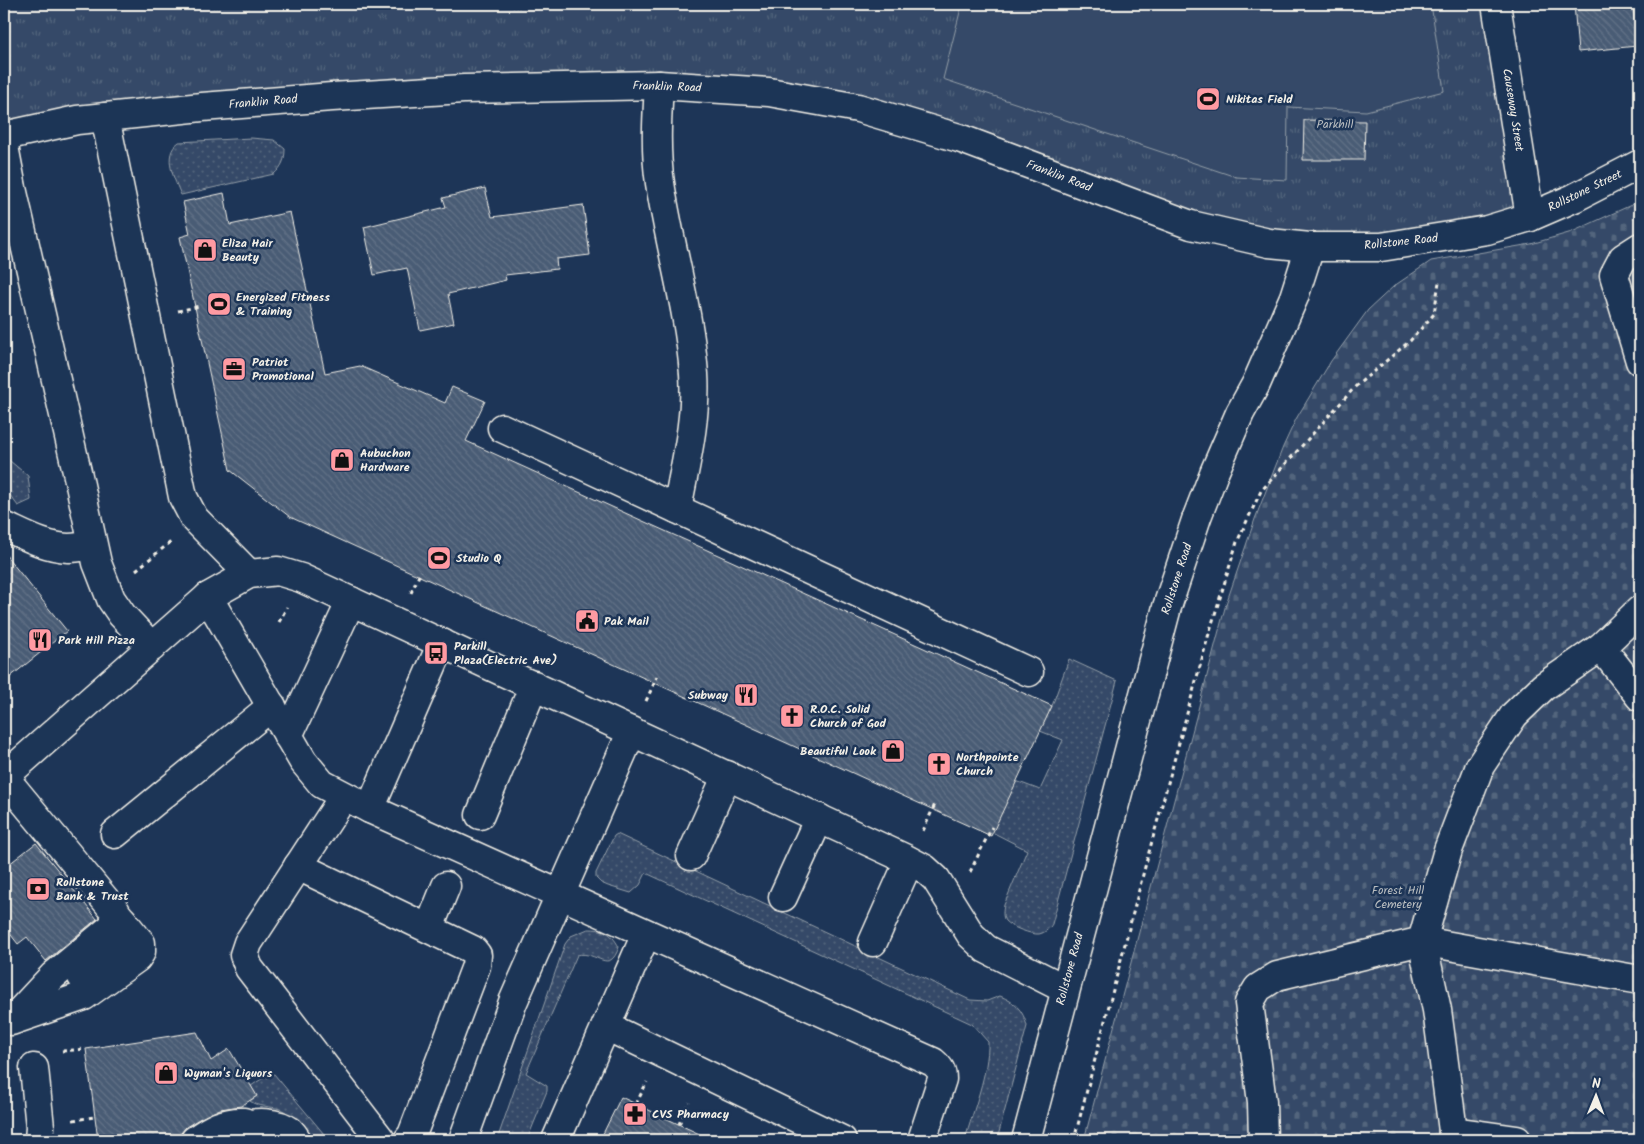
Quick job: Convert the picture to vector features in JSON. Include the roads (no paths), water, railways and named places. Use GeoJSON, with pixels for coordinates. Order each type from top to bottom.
{"type":"FeatureCollection","features":[{"type":"Feature","properties":{"kind":"main road","name":"Causeway Street"},"geometry":{"type":"LineString","coordinates":[[1496,4],[1530,217]]}},
{"type":"Feature","properties":{"kind":"main road","name":"Franklin Road"},"geometry":{"type":"LineString","coordinates":[[4,136],[77,120],[202,107],[351,95],[464,89],[658,85],[770,92],[858,108],[959,138],[1190,225],[1270,243],[1310,247]]}},
{"type":"Feature","properties":{"kind":"main road"},"geometry":{"type":"LineString","coordinates":[[658,85],[656,147],[660,183],[689,337],[694,374],[691,432],[677,509]]}},
{"type":"Feature","properties":{"kind":"main road"},"geometry":{"type":"LineString","coordinates":[[105,117],[183,497],[194,518],[249,574]]}},
{"type":"Feature","properties":{"kind":"main road"},"geometry":{"type":"LineString","coordinates":[[4,146],[96,563],[111,599],[152,647]]}},
{"type":"Feature","properties":{"kind":"main road","name":"Rollstone Street"},"geometry":{"type":"LineString","coordinates":[[1530,217],[1574,198],[1640,164]]}},
{"type":"Feature","properties":{"kind":"main road","name":"Rollstone Road"},"geometry":{"type":"LineString","coordinates":[[1026,1140],[1167,607],[1214,474],[1240,413],[1256,384],[1294,298],[1310,247],[1381,247],[1487,230],[1530,217]]}},
{"type":"Feature","properties":{"kind":"main road"},"geometry":{"type":"LineString","coordinates":[[1640,247],[1623,258],[1614,275],[1640,361]]}},
{"type":"Feature","properties":{"kind":"main road"},"geometry":{"type":"LineString","coordinates":[[502,428],[1029,672]]}},
{"type":"Feature","properties":{"kind":"main road"},"geometry":{"type":"LineString","coordinates":[[4,526],[36,541],[52,546],[68,548],[92,546]]}},
{"type":"Feature","properties":{"kind":"main road"},"geometry":{"type":"LineString","coordinates":[[6,1020],[80,999],[136,958],[142,948],[141,942],[4,777],[208,597],[249,574],[278,571],[301,578],[910,861],[925,869],[936,879],[972,936],[986,949],[1065,989]]}},
{"type":"Feature","properties":{"kind":"main road"},"geometry":{"type":"LineString","coordinates":[[208,597],[288,736],[313,775],[322,784],[370,809],[559,895],[933,1062],[940,1067],[942,1079],[922,1140]]}},
{"type":"Feature","properties":{"kind":"main road"},"geometry":{"type":"LineString","coordinates":[[288,736],[351,601]]}},
{"type":"Feature","properties":{"kind":"main road"},"geometry":{"type":"LineString","coordinates":[[1516,1140],[1452,1136],[1437,1010],[1422,942],[1448,850],[1480,766],[1514,715],[1544,687],[1601,646],[1640,610]]}},
{"type":"Feature","properties":{"kind":"main road"},"geometry":{"type":"LineString","coordinates":[[370,809],[442,643]]}},
{"type":"Feature","properties":{"kind":"main road"},"geometry":{"type":"LineString","coordinates":[[1601,646],[1640,697]]}},
{"type":"Feature","properties":{"kind":"main road"},"geometry":{"type":"LineString","coordinates":[[480,815],[534,685]]}},
{"type":"Feature","properties":{"kind":"main road"},"geometry":{"type":"LineString","coordinates":[[115,834],[272,706]]}},
{"type":"Feature","properties":{"kind":"main road"},"geometry":{"type":"LineString","coordinates":[[463,1140],[513,1002],[632,731]]}},
{"type":"Feature","properties":{"kind":"main road"},"geometry":{"type":"LineString","coordinates":[[691,856],[727,775]]}},
{"type":"Feature","properties":{"kind":"main road"},"geometry":{"type":"LineString","coordinates":[[344,796],[248,942],[244,955],[249,968],[380,1140]]}},
{"type":"Feature","properties":{"kind":"main road"},"geometry":{"type":"LineString","coordinates":[[783,897],[819,818]]}},
{"type":"Feature","properties":{"kind":"main road"},"geometry":{"type":"LineString","coordinates":[[873,942],[910,861]]}},
{"type":"Feature","properties":{"kind":"main road"},"geometry":{"type":"LineString","coordinates":[[298,866],[429,928],[473,950],[477,955],[477,961],[412,1135],[408,1140]]}},
{"type":"Feature","properties":{"kind":"main road"},"geometry":{"type":"LineString","coordinates":[[429,928],[446,886]]}},
{"type":"Feature","properties":{"kind":"main road"},"geometry":{"type":"LineString","coordinates":[[6,1020],[53,976],[112,927],[119,915]]}},
{"type":"Feature","properties":{"kind":"main road"},"geometry":{"type":"LineString","coordinates":[[556,1140],[646,934]]}},
{"type":"Feature","properties":{"kind":"main road"},"geometry":{"type":"LineString","coordinates":[[1263,1140],[1262,1102],[1249,1002],[1258,988],[1277,976],[1422,942],[1640,980]]}},
{"type":"Feature","properties":{"kind":"main road"},"geometry":{"type":"LineString","coordinates":[[606,1026],[842,1140]]}},
{"type":"Feature","properties":{"kind":"main road"},"geometry":{"type":"LineString","coordinates":[[34,1068],[40,1127],[39,1140]]}},
{"type":"Feature","properties":{"kind":"main road"},"geometry":{"type":"LineString","coordinates":[[195,1140],[212,1128],[234,1122],[272,1124],[290,1131],[298,1140]]}},
{"type":"Feature","properties":{"kind":"main road"},"geometry":{"type":"LineString","coordinates":[[225,1140],[242,1127],[261,1124]]}},
{"type":"Feature","properties":{"kind":"place","name":"Nikitas Field"},"geometry":{"type":"Point","coordinates":[1208,99]}},
{"type":"Feature","properties":{"kind":"place","name":"Eliza Hair Beauty"},"geometry":{"type":"Point","coordinates":[205,250]}},
{"type":"Feature","properties":{"kind":"place","name":"Energized Fitness & Training"},"geometry":{"type":"Point","coordinates":[219,304]}},
{"type":"Feature","properties":{"kind":"place","name":"Patriot Promotional"},"geometry":{"type":"Point","coordinates":[234,369]}},
{"type":"Feature","properties":{"kind":"place","name":"Aubuchon Hardware"},"geometry":{"type":"Point","coordinates":[342,460]}},
{"type":"Feature","properties":{"kind":"place","name":"Studio Q"},"geometry":{"type":"Point","coordinates":[439,558]}},
{"type":"Feature","properties":{"kind":"place","name":"Pak Mail"},"geometry":{"type":"Point","coordinates":[587,621]}},
{"type":"Feature","properties":{"kind":"place","name":"Park Hill Pizza"},"geometry":{"type":"Point","coordinates":[40,640]}},
{"type":"Feature","properties":{"kind":"place","name":"Parkill Plaza(Electric Ave)"},"geometry":{"type":"Point","coordinates":[436,653]}},
{"type":"Feature","properties":{"kind":"place","name":"Subway"},"geometry":{"type":"Point","coordinates":[746,695]}},
{"type":"Feature","properties":{"kind":"place","name":"R.O.C. Solid Church of God"},"geometry":{"type":"Point","coordinates":[792,716]}},
{"type":"Feature","properties":{"kind":"place","name":"Beautiful Look"},"geometry":{"type":"Point","coordinates":[893,751]}},
{"type":"Feature","properties":{"kind":"place","name":"Northpointe Church"},"geometry":{"type":"Point","coordinates":[939,764]}},
{"type":"Feature","properties":{"kind":"place","name":"Rollstone Bank & Trust"},"geometry":{"type":"Point","coordinates":[38,889]}},
{"type":"Feature","properties":{"kind":"place","name":"Wyman's Liquors"},"geometry":{"type":"Point","coordinates":[166,1073]}},
{"type":"Feature","properties":{"kind":"place","name":"CVS Pharmacy"},"geometry":{"type":"Point","coordinates":[635,1114]}},
{"type":"Feature","properties":{"kind":"park label","name":"Parkhill"},"geometry":{"type":"Point","coordinates":[1335,124]}},
{"type":"Feature","properties":{"kind":"park label","name":"Forest Hill Cemetery"},"geometry":{"type":"Point","coordinates":[1398,897]}}]}
